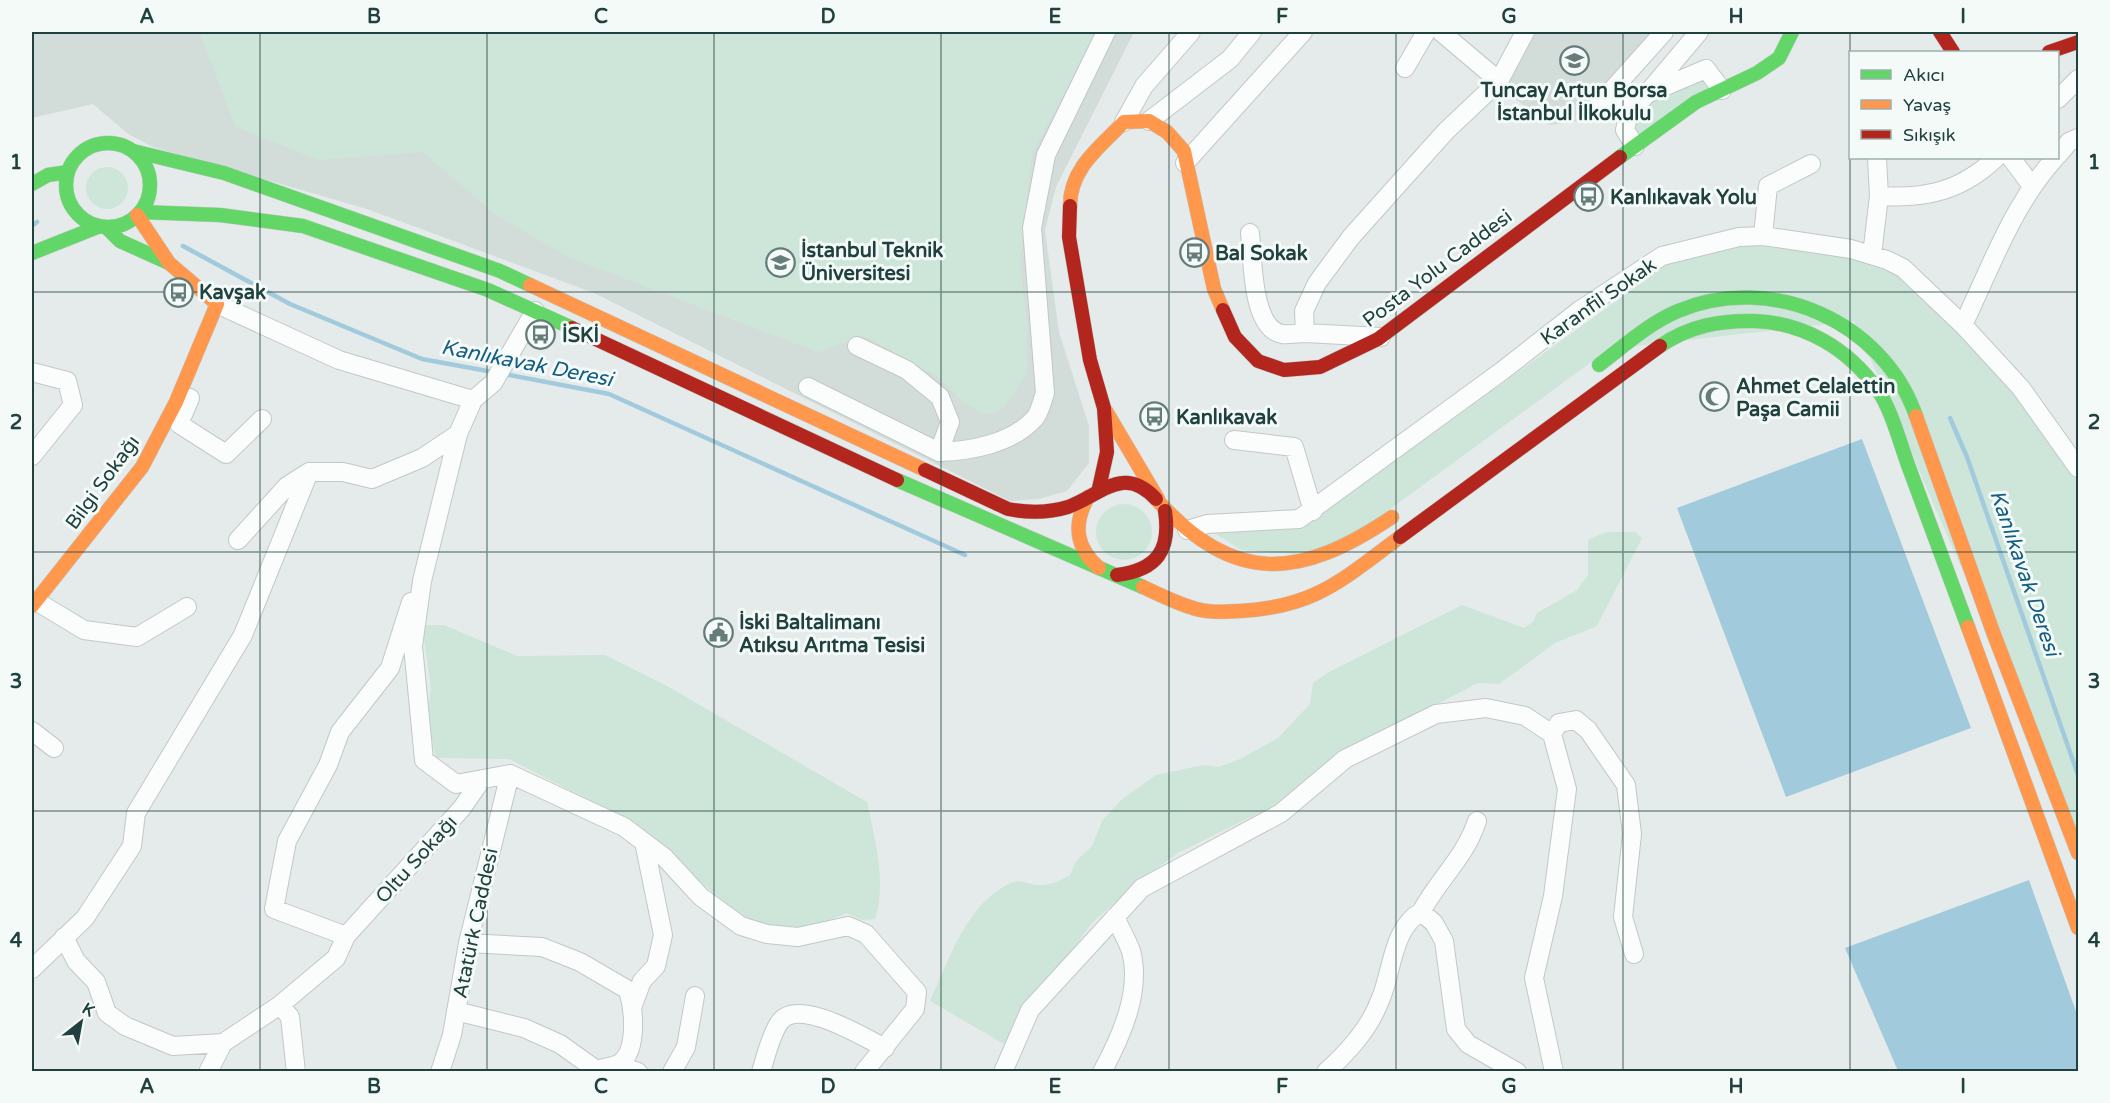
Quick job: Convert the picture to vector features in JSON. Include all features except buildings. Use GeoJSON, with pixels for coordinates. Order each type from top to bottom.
{"type":"FeatureCollection","features":[{"type":"Feature","properties":{"kind":"main road","name":"Posta Yolu Caddesi"},"geometry":{"type":"LineString","coordinates":[[1149,122],[1167,132],[1184,151],[1214,289],[1236,337],[1245,350],[1258,361],[1284,370],[1320,367],[1381,337],[1696,102],[1757,73],[1779,58],[1792,32]]}},
{"type":"Feature","properties":{"kind":"main road"},"geometry":{"type":"LineString","coordinates":[[1940,32],[1952,51]]}},
{"type":"Feature","properties":{"kind":"main road"},"geometry":{"type":"LineString","coordinates":[[2052,51],[2079,42]]}},
{"type":"Feature","properties":{"kind":"main road"},"geometry":{"type":"LineString","coordinates":[[1101,570],[1081,550],[1076,536],[1076,522],[1080,509],[1093,493],[1107,452],[1104,408],[1090,360],[1069,237],[1070,188],[1082,166],[1125,122],[1149,122]]}},
{"type":"Feature","properties":{"kind":"main road"},"geometry":{"type":"LineString","coordinates":[[32,253],[103,227],[128,222],[139,214],[149,195],[149,175],[140,157],[122,145],[97,144],[85,149],[76,158],[68,172],[67,192],[75,211],[91,223],[103,227],[120,241],[169,263],[217,304]]}},
{"type":"Feature","properties":{"kind":"main road"},"geometry":{"type":"LineString","coordinates":[[133,151],[224,173],[500,271],[1008,508],[1032,513],[1045,512],[1069,506],[1093,493],[1124,482],[1148,491],[1187,530],[1240,559],[1266,565],[1292,566],[1315,561],[1360,541],[1407,507]]}},
{"type":"Feature","properties":{"kind":"main road"},"geometry":{"type":"LineString","coordinates":[[32,184],[48,175],[68,172]]}},
{"type":"Feature","properties":{"kind":"main road"},"geometry":{"type":"LineString","coordinates":[[139,214],[169,263]]}},
{"type":"Feature","properties":{"kind":"main road"},"geometry":{"type":"LineString","coordinates":[[139,214],[220,215],[303,226],[488,290],[961,510],[1178,603],[1205,611],[1252,612],[1305,600],[1355,571],[1388,543],[1592,393],[1673,337],[1705,324],[1730,321],[1778,322],[1802,330],[1834,345],[1878,390],[1896,431],[2079,928]]}},
{"type":"Feature","properties":{"kind":"main road"},"geometry":{"type":"LineString","coordinates":[[1584,376],[1668,316],[1704,302],[1729,297],[1790,300],[1847,325],[1861,337],[1897,374],[1909,394],[1993,632],[2079,853]]}},
{"type":"Feature","properties":{"kind":"main road","name":"Bilgi Sokağı"},"geometry":{"type":"LineString","coordinates":[[34,603],[142,467],[176,402],[217,304]]}},
{"type":"Feature","properties":{"kind":"main road"},"geometry":{"type":"LineString","coordinates":[[1104,408],[1161,505],[1168,533],[1161,555],[1140,572],[1117,575]]}},
{"type":"Feature","properties":{"kind":"street"},"geometry":{"type":"LineString","coordinates":[[808,387],[939,452],[963,451],[990,444],[1012,434],[1036,417],[1045,393],[1032,228],[1046,155],[1106,32]]}},
{"type":"Feature","properties":{"kind":"street"},"geometry":{"type":"LineString","coordinates":[[1125,122],[1144,86],[1191,32]]}},
{"type":"Feature","properties":{"kind":"street"},"geometry":{"type":"LineString","coordinates":[[1149,122],[1230,59],[1252,32]]}},
{"type":"Feature","properties":{"kind":"street"},"geometry":{"type":"LineString","coordinates":[[1185,163],[1303,32]]}},
{"type":"Feature","properties":{"kind":"street"},"geometry":{"type":"LineString","coordinates":[[1405,68],[1425,32]]}},
{"type":"Feature","properties":{"kind":"street"},"geometry":{"type":"LineString","coordinates":[[1441,32],[1499,81]]}},
{"type":"Feature","properties":{"kind":"street"},"geometry":{"type":"LineString","coordinates":[[1305,333],[1304,311],[1317,283],[1351,237],[1446,131],[1499,81],[1525,32]]}},
{"type":"Feature","properties":{"kind":"street"},"geometry":{"type":"LineString","coordinates":[[1664,32],[1596,108],[1649,93],[1706,69],[1722,90]]}},
{"type":"Feature","properties":{"kind":"street"},"geometry":{"type":"LineString","coordinates":[[1635,146],[1624,130],[1628,116],[1699,32]]}},
{"type":"Feature","properties":{"kind":"street"},"geometry":{"type":"LineString","coordinates":[[2059,98],[2079,79]]}},
{"type":"Feature","properties":{"kind":"street"},"geometry":{"type":"LineString","coordinates":[[2059,153],[2069,141],[2079,138]]}},
{"type":"Feature","properties":{"kind":"street"},"geometry":{"type":"LineString","coordinates":[[1872,255],[1878,196],[1877,159]]}},
{"type":"Feature","properties":{"kind":"street"},"geometry":{"type":"LineString","coordinates":[[1878,196],[1903,198],[1950,190],[1980,172],[1995,159]]}},
{"type":"Feature","properties":{"kind":"street"},"geometry":{"type":"LineString","coordinates":[[2012,159],[2032,186]]}},
{"type":"Feature","properties":{"kind":"street"},"geometry":{"type":"LineString","coordinates":[[1963,325],[2013,216],[2032,186],[2054,159]]}},
{"type":"Feature","properties":{"kind":"street"},"geometry":{"type":"LineString","coordinates":[[1763,236],[1768,186],[1811,164]]}},
{"type":"Feature","properties":{"kind":"street"},"geometry":{"type":"LineString","coordinates":[[1251,233],[1258,309],[1269,328],[1281,334],[1381,337]]}},
{"type":"Feature","properties":{"kind":"street","name":"Karanfil Sokak"},"geometry":{"type":"LineString","coordinates":[[1187,530],[1207,524],[1299,519],[1502,371],[1580,310],[1662,256],[1722,239],[1763,236],[1851,249],[1903,268],[1963,325],[2039,409],[2079,468]]}},
{"type":"Feature","properties":{"kind":"street"},"geometry":{"type":"LineString","coordinates":[[217,304],[339,360],[473,400]]}},
{"type":"Feature","properties":{"kind":"street"},"geometry":{"type":"LineString","coordinates":[[535,311],[493,382],[473,400],[459,434],[422,580],[413,646],[424,760],[456,784],[510,774],[624,827],[665,858],[701,897],[741,926],[767,934],[798,937],[848,926],[866,934],[917,992],[915,1009],[864,1071]]}},
{"type":"Feature","properties":{"kind":"street"},"geometry":{"type":"LineString","coordinates":[[857,346],[907,370],[940,397],[950,422],[939,452]]}},
{"type":"Feature","properties":{"kind":"street"},"geometry":{"type":"LineString","coordinates":[[197,351],[203,368],[179,424],[226,454],[262,419]]}},
{"type":"Feature","properties":{"kind":"street"},"geometry":{"type":"LineString","coordinates":[[32,372],[67,381],[73,405],[32,456]]}},
{"type":"Feature","properties":{"kind":"street"},"geometry":{"type":"LineString","coordinates":[[238,540],[287,486],[309,472],[343,472],[372,479],[422,458],[459,434]]}},
{"type":"Feature","properties":{"kind":"street"},"geometry":{"type":"LineString","coordinates":[[1234,440],[1294,447],[1313,511]]}},
{"type":"Feature","properties":{"kind":"street"},"geometry":{"type":"LineString","coordinates":[[32,969],[85,918],[132,846],[136,813],[243,635],[309,472]]}},
{"type":"Feature","properties":{"kind":"street"},"geometry":{"type":"LineString","coordinates":[[346,936],[274,909],[287,841],[328,765],[340,732],[390,668],[407,612],[422,580]]}},
{"type":"Feature","properties":{"kind":"street"},"geometry":{"type":"LineString","coordinates":[[34,603],[84,630],[136,637],[187,607]]}},
{"type":"Feature","properties":{"kind":"street"},"geometry":{"type":"LineString","coordinates":[[1003,1071],[1030,1010],[1142,888],[1281,813],[1345,759],[1436,714],[1486,708],[1525,716],[1552,734],[1567,789],[1553,896],[1534,978],[1554,1071]]}},
{"type":"Feature","properties":{"kind":"street"},"geometry":{"type":"LineString","coordinates":[[1552,734],[1559,723],[1576,720],[1588,730],[1626,785],[1632,834],[1623,917],[1634,954]]}},
{"type":"Feature","properties":{"kind":"street"},"geometry":{"type":"LineString","coordinates":[[32,731],[54,748]]}},
{"type":"Feature","properties":{"kind":"street","name":"Atatürk Caddesi"},"geometry":{"type":"LineString","coordinates":[[440,1071],[452,1035],[468,943],[510,774]]}},
{"type":"Feature","properties":{"kind":"street","name":"Oltu Sokağı"},"geometry":{"type":"LineString","coordinates":[[223,1043],[280,1005],[336,958],[346,936],[462,808],[482,779]]}},
{"type":"Feature","properties":{"kind":"street"},"geometry":{"type":"LineString","coordinates":[[1326,1071],[1351,1049],[1366,1026],[1381,999],[1397,945],[1411,917],[1421,912],[1433,889],[1459,858],[1477,821]]}},
{"type":"Feature","properties":{"kind":"street"},"geometry":{"type":"LineString","coordinates":[[633,1005],[642,981],[656,966],[663,935],[644,842]]}},
{"type":"Feature","properties":{"kind":"street"},"geometry":{"type":"LineString","coordinates":[[1421,912],[1434,923],[1444,941],[1456,1029],[1468,1044],[1517,1071]]}},
{"type":"Feature","properties":{"kind":"street"},"geometry":{"type":"LineString","coordinates":[[1102,1071],[1120,1038],[1134,979],[1130,951],[1115,917]]}},
{"type":"Feature","properties":{"kind":"street"},"geometry":{"type":"LineString","coordinates":[[64,937],[76,961],[96,982],[107,1013],[125,1026],[172,1046],[223,1043]]}},
{"type":"Feature","properties":{"kind":"street"},"geometry":{"type":"LineString","coordinates":[[456,1011],[524,1028],[560,1044],[594,1070],[616,1065],[626,1058],[633,1031],[633,1005],[628,990],[580,962],[542,947],[468,943]]}},
{"type":"Feature","properties":{"kind":"street"},"geometry":{"type":"LineString","coordinates":[[672,1071],[686,1047],[695,996]]}},
{"type":"Feature","properties":{"kind":"street"},"geometry":{"type":"LineString","coordinates":[[280,1005],[290,1017],[296,1071]]}},
{"type":"Feature","properties":{"kind":"street"},"geometry":{"type":"LineString","coordinates":[[761,1071],[779,1022],[787,1015],[797,1012],[836,1024],[885,1048]]}},
{"type":"Feature","properties":{"kind":"street"},"geometry":{"type":"LineString","coordinates":[[208,1071],[223,1043]]}},
{"type":"Feature","properties":{"kind":"street"},"geometry":{"type":"LineString","coordinates":[[616,1065],[638,1071]]}},
{"type":"Feature","properties":{"kind":"shaded area","name":"İstanbul Teknik Üniversitesi"},"geometry":{"type":"Polygon","coordinates":[[[32,32],[1134,32],[1056,187],[1045,230],[1059,332],[1089,426],[1089,463],[1067,491],[1039,499],[1010,501],[594,293],[367,209],[153,147],[128,134],[93,104],[32,118],[32,32]]]}},
{"type":"Feature","properties":{"kind":"shaded area","name":"Tuncay Artun Borsa İstanbul İlkokulu"},"geometry":{"type":"Polygon","coordinates":[[[1529,32],[1658,32],[1582,121],[1550,125],[1499,87],[1529,32]]]}},
{"type":"Feature","properties":{"kind":"green space","name":"İstanbul Teknik Üniversitesi"},"geometry":{"type":"Polygon","coordinates":[[[199,32],[1098,32],[1032,153],[1020,265],[1027,321],[1027,373],[1002,409],[986,415],[962,401],[937,376],[864,336],[818,352],[568,257],[496,215],[423,152],[319,160],[236,127],[199,32]]]}},
{"type":"Feature","properties":{"kind":"green space"},"geometry":{"type":"Polygon","coordinates":[[[1705,73],[1713,86],[1635,140],[1633,115],[1658,94],[1705,73]]]}},
{"type":"Feature","properties":{"kind":"green space"},"geometry":{"type":"Polygon","coordinates":[[[107,167],[122,173],[128,188],[122,203],[107,209],[92,203],[86,188],[92,173],[107,167]]]}},
{"type":"Feature","properties":{"kind":"green space"},"geometry":{"type":"Polygon","coordinates":[[[1742,244],[1861,257],[1902,275],[2029,407],[2078,479],[2078,836],[1854,321],[1609,349],[1352,537],[1308,555],[1241,550],[1213,532],[1308,524],[1666,265],[1696,254],[1742,244]]]}},
{"type":"Feature","properties":{"kind":"green space"},"geometry":{"type":"Polygon","coordinates":[[[1124,504],[1139,509],[1147,517],[1152,532],[1147,547],[1139,555],[1124,560],[1109,555],[1101,547],[1096,532],[1101,517],[1109,509],[1124,504]]]}},
{"type":"Feature","properties":{"kind":"green space"},"geometry":{"type":"Polygon","coordinates":[[[1606,532],[1635,532],[1642,538],[1597,626],[1555,643],[1499,684],[1478,683],[1341,754],[1273,806],[1178,853],[1134,885],[1091,924],[1058,971],[1020,1015],[1004,1044],[930,1001],[961,933],[983,903],[997,891],[1015,881],[1045,885],[1070,875],[1076,861],[1092,846],[1102,821],[1121,800],[1156,775],[1203,765],[1219,767],[1240,759],[1278,738],[1310,704],[1313,683],[1329,672],[1462,605],[1524,628],[1533,622],[1537,613],[1577,590],[1588,575],[1588,540],[1606,532]]]}},
{"type":"Feature","properties":{"kind":"green space"},"geometry":{"type":"Polygon","coordinates":[[[422,625],[444,625],[517,656],[605,655],[667,686],[867,802],[880,876],[875,919],[861,920],[847,913],[820,924],[790,929],[759,924],[736,912],[627,820],[509,759],[436,758],[427,718],[431,689],[422,625]]]}},
{"type":"Feature","properties":{"kind":"water"},"geometry":{"type":"Polygon","coordinates":[[[1862,439],[1971,728],[1786,797],[1677,508],[1862,439]]]}},
{"type":"Feature","properties":{"kind":"water"},"geometry":{"type":"Polygon","coordinates":[[[2029,880],[2078,1017],[2078,1071],[1898,1071],[1845,948],[2029,880]]]}},
{"type":"Feature","properties":{"kind":"waterway","name":"Kanlıkavak Deresi"},"geometry":{"type":"LineString","coordinates":[[32,226],[37,222]]}},
{"type":"Feature","properties":{"kind":"waterway","name":"Kanlıkavak Deresi"},"geometry":{"type":"LineString","coordinates":[[183,246],[290,304],[422,359],[493,372]]}},
{"type":"Feature","properties":{"kind":"waterway","name":"Kanlıkavak Deresi"},"geometry":{"type":"LineString","coordinates":[[504,374],[609,394],[965,555]]}},
{"type":"Feature","properties":{"kind":"waterway","name":"Kanlıkavak Deresi"},"geometry":{"type":"LineString","coordinates":[[1950,418],[1967,457],[2078,775]]}},
{"type":"Feature","properties":{"kind":"traffic: fast"},"geometry":{"type":"LineString","coordinates":[[1620,157],[1696,102],[1757,73],[1779,58],[1792,32]]}},
{"type":"Feature","properties":{"kind":"traffic: fast"},"geometry":{"type":"LineString","coordinates":[[108,143],[124,146],[138,155],[147,169],[150,185],[147,201],[138,215],[124,224],[108,227],[92,224],[78,215],[69,201],[66,185],[69,169],[78,155],[92,146],[108,143]]}},
{"type":"Feature","properties":{"kind":"traffic: fast"},"geometry":{"type":"LineString","coordinates":[[133,151],[224,173],[500,271],[530,285]]}},
{"type":"Feature","properties":{"kind":"traffic: fast"},"geometry":{"type":"LineString","coordinates":[[32,184],[48,175],[68,172]]}},
{"type":"Feature","properties":{"kind":"traffic: fast"},"geometry":{"type":"LineString","coordinates":[[140,212],[220,215],[303,226],[488,290],[572,328]]}},
{"type":"Feature","properties":{"kind":"traffic: fast"},"geometry":{"type":"LineString","coordinates":[[32,253],[100,226]]}},
{"type":"Feature","properties":{"kind":"traffic: fast"},"geometry":{"type":"LineString","coordinates":[[106,227],[120,241],[169,263]]}},
{"type":"Feature","properties":{"kind":"traffic: fast"},"geometry":{"type":"LineString","coordinates":[[1599,365],[1647,328],[1678,311],[1714,300],[1750,298],[1785,302],[1820,313],[1851,331],[1878,354],[1900,383],[1916,416]]}},
{"type":"Feature","properties":{"kind":"traffic: fast"},"geometry":{"type":"LineString","coordinates":[[1660,346],[1682,334],[1705,326],[1755,321],[1791,327],[1808,333],[1839,350],[1853,362],[1877,389],[1887,406],[1968,627]]}},
{"type":"Feature","properties":{"kind":"traffic: fast"},"geometry":{"type":"LineString","coordinates":[[897,480],[1143,587]]}},
{"type":"Feature","properties":{"kind":"traffic: slow"},"geometry":{"type":"LineString","coordinates":[[1070,206],[1071,193],[1081,169],[1124,122],[1149,121],[1167,132],[1184,151],[1214,289],[1223,310]]}},
{"type":"Feature","properties":{"kind":"traffic: slow"},"geometry":{"type":"LineString","coordinates":[[32,606],[142,467],[176,402],[217,304],[169,263],[137,215]]}},
{"type":"Feature","properties":{"kind":"traffic: slow"},"geometry":{"type":"LineString","coordinates":[[530,285],[925,470]]}},
{"type":"Feature","properties":{"kind":"traffic: slow"},"geometry":{"type":"LineString","coordinates":[[1106,411],[1158,499]]}},
{"type":"Feature","properties":{"kind":"traffic: slow"},"geometry":{"type":"LineString","coordinates":[[1916,416],[1993,632],[2078,853]]}},
{"type":"Feature","properties":{"kind":"traffic: slow"},"geometry":{"type":"LineString","coordinates":[[1088,497],[1080,517],[1079,535],[1085,552],[1099,568]]}},
{"type":"Feature","properties":{"kind":"traffic: slow"},"geometry":{"type":"LineString","coordinates":[[1156,499],[1185,527],[1213,547],[1241,559],[1269,564],[1298,561],[1327,553],[1359,538],[1392,517]]}},
{"type":"Feature","properties":{"kind":"traffic: slow"},"geometry":{"type":"LineString","coordinates":[[1143,587],[1178,603],[1214,612],[1288,604],[1326,589],[1400,537]]}},
{"type":"Feature","properties":{"kind":"traffic: slow"},"geometry":{"type":"LineString","coordinates":[[1968,627],[2078,928]]}},
{"type":"Feature","properties":{"kind":"traffic: jam"},"geometry":{"type":"LineString","coordinates":[[1940,32],[1952,51]]}},
{"type":"Feature","properties":{"kind":"traffic: jam"},"geometry":{"type":"LineString","coordinates":[[2052,51],[2078,42]]}},
{"type":"Feature","properties":{"kind":"traffic: jam"},"geometry":{"type":"LineString","coordinates":[[1223,310],[1235,337],[1258,361],[1284,370],[1320,367],[1378,339],[1620,157]]}},
{"type":"Feature","properties":{"kind":"traffic: jam"},"geometry":{"type":"LineString","coordinates":[[1070,206],[1069,237],[1090,360],[1104,408],[1107,452],[1099,488]]}},
{"type":"Feature","properties":{"kind":"traffic: jam"},"geometry":{"type":"LineString","coordinates":[[572,328],[897,480]]}},
{"type":"Feature","properties":{"kind":"traffic: jam"},"geometry":{"type":"LineString","coordinates":[[1400,537],[1660,346]]}},
{"type":"Feature","properties":{"kind":"traffic: jam"},"geometry":{"type":"LineString","coordinates":[[925,470],[1008,509],[1038,512],[1060,509],[1080,502],[1112,485],[1122,483],[1133,484],[1144,489],[1156,499]]}},
{"type":"Feature","properties":{"kind":"traffic: jam"},"geometry":{"type":"LineString","coordinates":[[1117,575],[1142,568],[1158,556],[1166,537],[1165,511]]}},
{"type":"Feature","properties":{"kind":"place","name":"Tuncay Artun Borsa İstanbul İlkokulu"},"geometry":{"type":"Point","coordinates":[1574,60]}},
{"type":"Feature","properties":{"kind":"place","name":"Kanlıkavak Yolu"},"geometry":{"type":"Point","coordinates":[1589,197]}},
{"type":"Feature","properties":{"kind":"place","name":"Bal Sokak"},"geometry":{"type":"Point","coordinates":[1194,253]}},
{"type":"Feature","properties":{"kind":"place","name":"İstanbul Teknik Üniversitesi"},"geometry":{"type":"Point","coordinates":[780,262]}},
{"type":"Feature","properties":{"kind":"place","name":"Kavşak"},"geometry":{"type":"Point","coordinates":[178,292]}},
{"type":"Feature","properties":{"kind":"place","name":"İSKİ"},"geometry":{"type":"Point","coordinates":[541,335]}},
{"type":"Feature","properties":{"kind":"place","name":"Ahmet Celalettin Paşa Camii"},"geometry":{"type":"Point","coordinates":[1715,397]}},
{"type":"Feature","properties":{"kind":"place","name":"Kanlıkavak"},"geometry":{"type":"Point","coordinates":[1155,417]}},
{"type":"Feature","properties":{"kind":"place","name":"İski Baltalimanı Atıksu Arıtma Tesisi"},"geometry":{"type":"Point","coordinates":[718,633]}}]}
